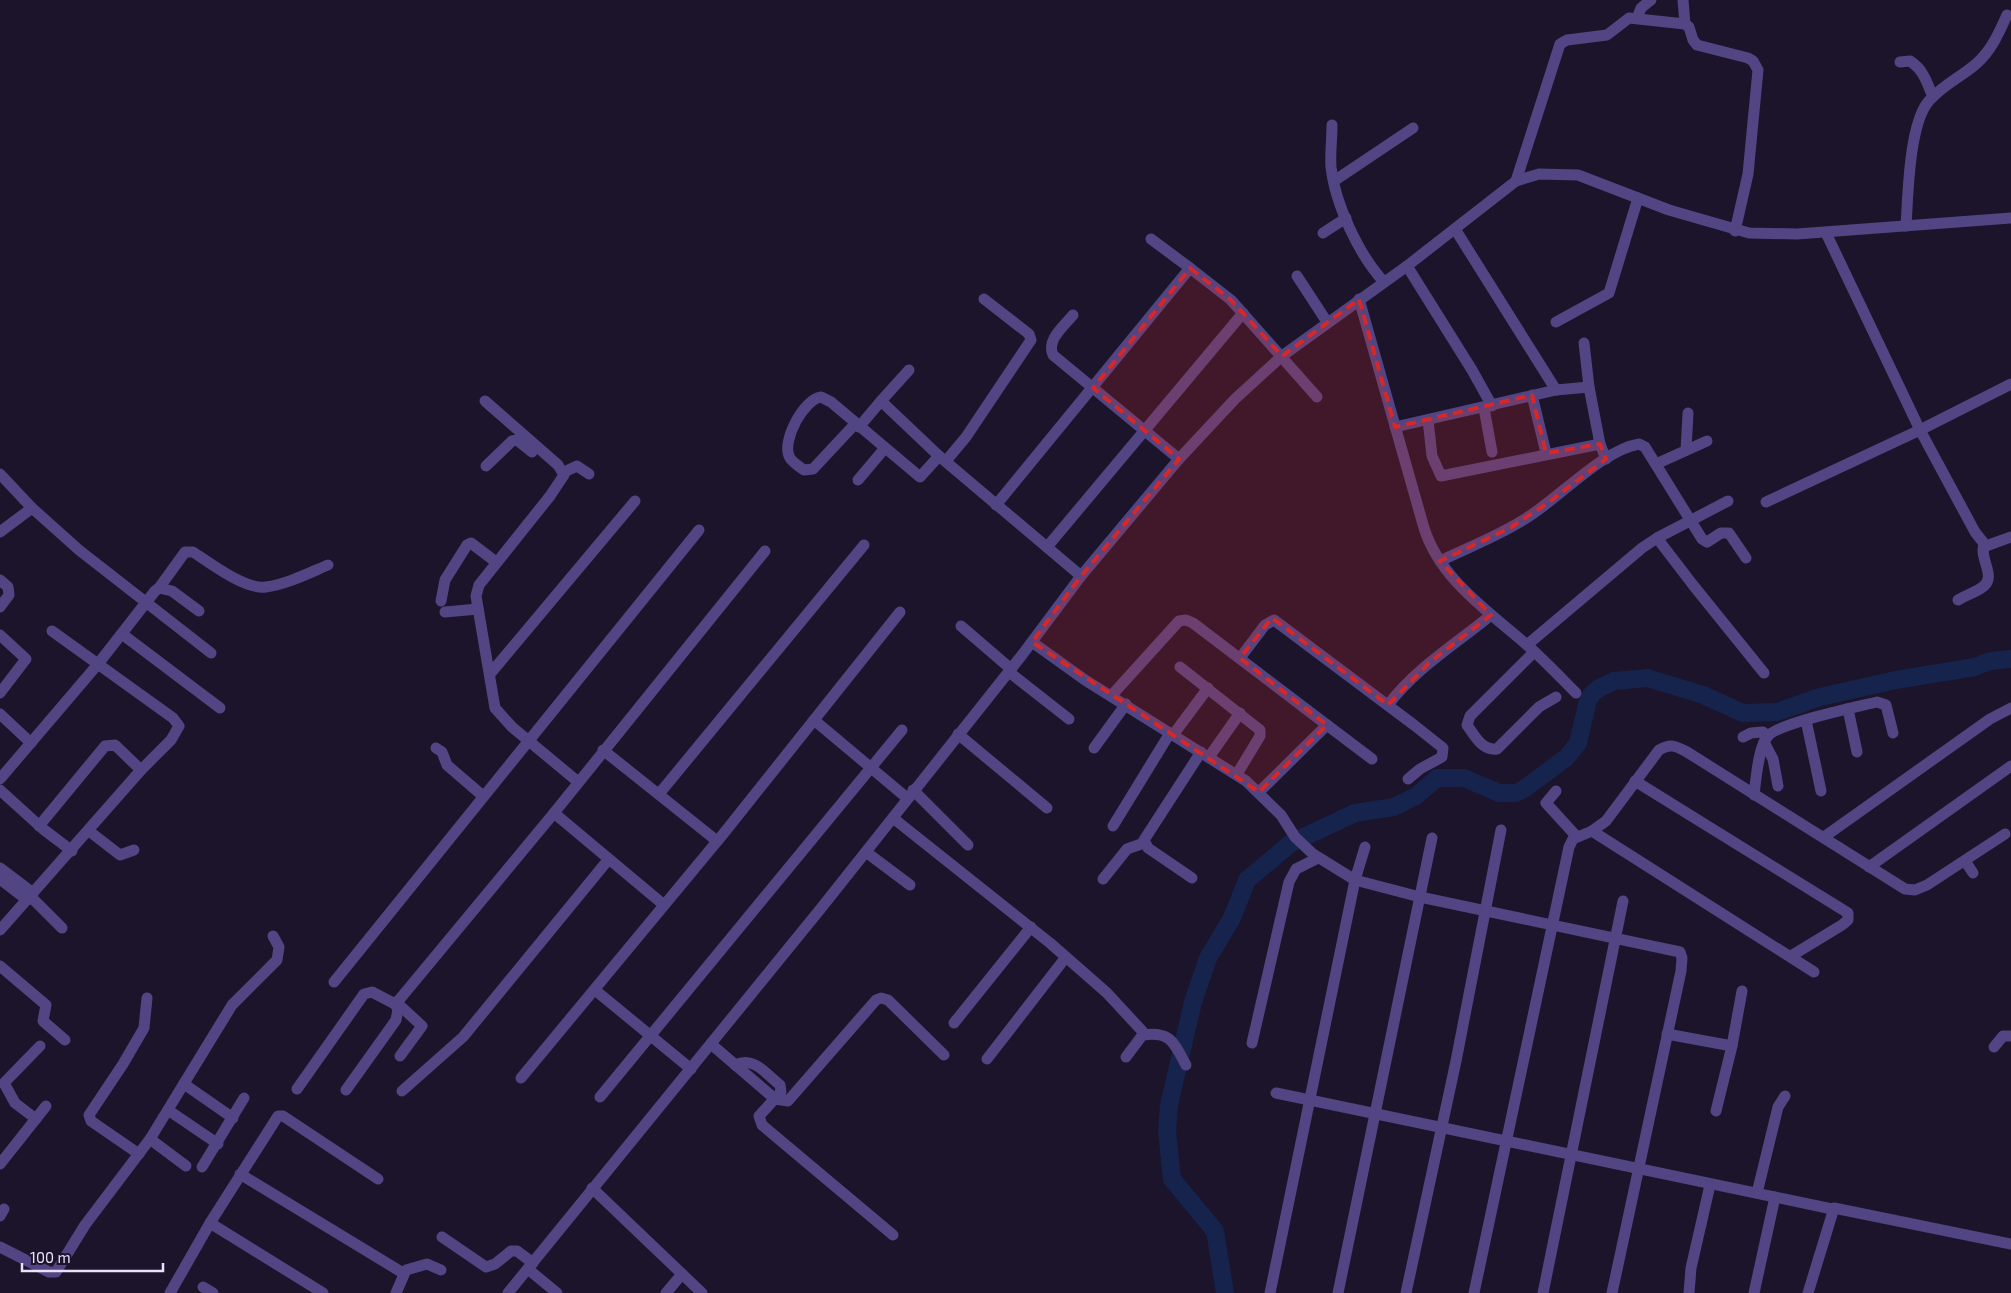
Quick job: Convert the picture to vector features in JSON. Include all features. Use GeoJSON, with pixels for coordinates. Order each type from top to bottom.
{"type":"FeatureCollection","features":[{"type":"Feature","properties":{"kind":"street"},"geometry":{"type":"LineString","coordinates":[[1637,18],[1641,8],[1651,0]]}},
{"type":"Feature","properties":{"kind":"street"},"geometry":{"type":"LineString","coordinates":[[1683,0],[1685,24]]}},
{"type":"Feature","properties":{"kind":"street"},"geometry":{"type":"LineString","coordinates":[[1906,226],[1918,119],[1933,98],[1987,53],[2007,15]]}},
{"type":"Feature","properties":{"kind":"street"},"geometry":{"type":"LineString","coordinates":[[1516,182],[1560,44],[1567,40],[1607,35],[1629,18],[1685,24],[1689,27],[1693,40],[1697,45],[1748,58],[1753,61],[1758,70],[1749,166],[1736,231]]}},
{"type":"Feature","properties":{"kind":"street"},"geometry":{"type":"LineString","coordinates":[[1900,62],[1910,61],[1917,66],[1923,73],[1933,98]]}},
{"type":"Feature","properties":{"kind":"street"},"geometry":{"type":"LineString","coordinates":[[1332,125],[1331,162],[1334,181],[1346,218],[1366,256],[1384,282]]}},
{"type":"Feature","properties":{"kind":"street"},"geometry":{"type":"LineString","coordinates":[[1334,181],[1412,128]]}},
{"type":"Feature","properties":{"kind":"street"},"geometry":{"type":"LineString","coordinates":[[508,1293],[866,852],[1032,642],[1081,576],[1179,458],[1235,399],[1282,356],[1407,266],[1516,182],[1539,174],[1578,175],[1638,198],[1736,231],[1769,234],[1826,233],[2011,218]]}},
{"type":"Feature","properties":{"kind":"street"},"geometry":{"type":"LineString","coordinates":[[1556,322],[1609,293],[1638,198]]}},
{"type":"Feature","properties":{"kind":"street"},"geometry":{"type":"LineString","coordinates":[[1323,233],[1346,218]]}},
{"type":"Feature","properties":{"kind":"street"},"geometry":{"type":"LineString","coordinates":[[1455,228],[1556,390]]}},
{"type":"Feature","properties":{"kind":"street"},"geometry":{"type":"LineString","coordinates":[[1826,233],[1920,430],[1974,532],[1984,545],[1989,546],[2011,537]]}},
{"type":"Feature","properties":{"kind":"street"},"geometry":{"type":"LineString","coordinates":[[1151,239],[1232,300],[1317,397]]}},
{"type":"Feature","properties":{"kind":"street"},"geometry":{"type":"LineString","coordinates":[[1407,266],[1472,370],[1488,407],[1492,452]]}},
{"type":"Feature","properties":{"kind":"street"},"geometry":{"type":"LineString","coordinates":[[996,505],[1190,268]]}},
{"type":"Feature","properties":{"kind":"street"},"geometry":{"type":"LineString","coordinates":[[1297,276],[1328,322]]}},
{"type":"Feature","properties":{"kind":"street"},"geometry":{"type":"LineString","coordinates":[[909,370],[881,401],[857,425],[813,469],[804,470],[789,457],[788,450],[793,426],[818,397],[832,402],[857,425],[920,477],[966,437],[1031,340],[1029,334],[984,299]]}},
{"type":"Feature","properties":{"kind":"street"},"geometry":{"type":"LineString","coordinates":[[1360,299],[1427,536],[1440,561],[1448,574],[1491,615],[1531,649],[1576,693]]}},
{"type":"Feature","properties":{"kind":"street"},"geometry":{"type":"LineString","coordinates":[[1047,547],[1243,314]]}},
{"type":"Feature","properties":{"kind":"street"},"geometry":{"type":"LineString","coordinates":[[1073,315],[1052,341],[1051,349],[1059,360],[1179,458]]}},
{"type":"Feature","properties":{"kind":"street"},"geometry":{"type":"LineString","coordinates":[[1584,343],[1589,387],[1600,444],[1606,459]]}},
{"type":"Feature","properties":{"kind":"street"},"geometry":{"type":"LineString","coordinates":[[1766,502],[1920,430],[2011,384]]}},
{"type":"Feature","properties":{"kind":"street"},"geometry":{"type":"LineString","coordinates":[[1395,427],[1556,390],[1589,387]]}},
{"type":"Feature","properties":{"kind":"street"},"geometry":{"type":"LineString","coordinates":[[1532,395],[1546,453]]}},
{"type":"Feature","properties":{"kind":"street"},"geometry":{"type":"LineString","coordinates":[[485,401],[563,475]]}},
{"type":"Feature","properties":{"kind":"street"},"geometry":{"type":"LineString","coordinates":[[881,401],[942,458],[1081,576]]}},
{"type":"Feature","properties":{"kind":"street"},"geometry":{"type":"LineString","coordinates":[[1686,450],[1688,413]]}},
{"type":"Feature","properties":{"kind":"street"},"geometry":{"type":"LineString","coordinates":[[1428,420],[1432,456],[1441,476],[1546,453],[1600,444]]}},
{"type":"Feature","properties":{"kind":"street"},"geometry":{"type":"LineString","coordinates":[[486,466],[509,443],[517,440],[563,475]]}},
{"type":"Feature","properties":{"kind":"street"},"geometry":{"type":"LineString","coordinates":[[1656,464],[1707,441]]}},
{"type":"Feature","properties":{"kind":"street"},"geometry":{"type":"LineString","coordinates":[[1440,561],[1529,517],[1621,449],[1639,444],[1645,447],[1704,542],[1721,533],[1729,533],[1746,558]]}},
{"type":"Feature","properties":{"kind":"street"},"geometry":{"type":"LineString","coordinates":[[858,480],[885,448]]}},
{"type":"Feature","properties":{"kind":"street"},"geometry":{"type":"LineString","coordinates":[[578,782],[512,727],[495,708],[476,596],[479,585],[563,475],[577,466],[589,474]]}},
{"type":"Feature","properties":{"kind":"street"},"geometry":{"type":"LineString","coordinates":[[1,477],[79,550],[211,653]]}},
{"type":"Feature","properties":{"kind":"street"},"geometry":{"type":"LineString","coordinates":[[1556,697],[1539,707],[1497,749],[1491,750],[1478,741],[1467,725],[1470,716],[1531,649],[1597,585],[1658,538],[1728,501]]}},
{"type":"Feature","properties":{"kind":"street"},"geometry":{"type":"LineString","coordinates":[[490,674],[635,502]]}},
{"type":"Feature","properties":{"kind":"street"},"geometry":{"type":"LineString","coordinates":[[0,532],[32,508]]}},
{"type":"Feature","properties":{"kind":"street"},"geometry":{"type":"LineString","coordinates":[[334,982],[699,530]]}},
{"type":"Feature","properties":{"kind":"street"},"geometry":{"type":"LineString","coordinates":[[1658,538],[1764,673]]}},
{"type":"Feature","properties":{"kind":"street"},"geometry":{"type":"LineString","coordinates":[[441,601],[445,580],[467,545],[471,543],[496,562]]}},
{"type":"Feature","properties":{"kind":"street"},"geometry":{"type":"LineString","coordinates":[[659,794],[864,545]]}},
{"type":"Feature","properties":{"kind":"street"},"geometry":{"type":"LineString","coordinates":[[1958,600],[1983,587],[1988,581],[1989,574],[1982,555],[1984,545]]}},
{"type":"Feature","properties":{"kind":"street"},"geometry":{"type":"LineString","coordinates":[[396,1003],[554,813],[765,551]]}},
{"type":"Feature","properties":{"kind":"street"},"geometry":{"type":"LineString","coordinates":[[0,779],[98,664],[159,588],[185,552],[193,552],[246,584],[265,587],[292,580],[328,565]]}},
{"type":"Feature","properties":{"kind":"street"},"geometry":{"type":"LineString","coordinates":[[0,580],[8,587],[9,595],[0,607]]}},
{"type":"Feature","properties":{"kind":"street"},"geometry":{"type":"LineString","coordinates":[[159,588],[172,591],[199,611]]}},
{"type":"Feature","properties":{"kind":"street"},"geometry":{"type":"LineString","coordinates":[[445,612],[478,610]]}},
{"type":"Feature","properties":{"kind":"street"},"geometry":{"type":"LineString","coordinates":[[521,1078],[717,841],[900,612]]}},
{"type":"Feature","properties":{"kind":"street"},"geometry":{"type":"LineString","coordinates":[[1388,705],[1408,681],[1491,615]]}},
{"type":"Feature","properties":{"kind":"street"},"geometry":{"type":"LineString","coordinates":[[1112,695],[1181,620],[1193,623],[1372,759]]}},
{"type":"Feature","properties":{"kind":"street"},"geometry":{"type":"LineString","coordinates":[[1240,658],[1264,625],[1274,620],[1442,748],[1442,757],[1420,769],[1408,779]]}},
{"type":"Feature","properties":{"kind":"street"},"geometry":{"type":"LineString","coordinates":[[961,626],[1069,719]]}},
{"type":"Feature","properties":{"kind":"street"},"geometry":{"type":"LineString","coordinates":[[0,930],[176,733],[179,726],[178,722],[52,631]]}},
{"type":"Feature","properties":{"kind":"street"},"geometry":{"type":"LineString","coordinates":[[122,634],[220,708]]}},
{"type":"Feature","properties":{"kind":"street"},"geometry":{"type":"LineString","coordinates":[[0,635],[26,659],[0,693]]}},
{"type":"Feature","properties":{"kind":"street"},"geometry":{"type":"LineString","coordinates":[[1032,642],[1085,680],[1237,774],[1259,792],[1281,815],[1295,837],[1315,856],[1355,880],[1420,897],[1551,926],[1676,950],[1682,954],[1681,971],[1612,1293]]}},
{"type":"Feature","properties":{"kind":"street"},"geometry":{"type":"LineString","coordinates":[[1180,667],[1257,726],[1261,734],[1237,774]]}},
{"type":"Feature","properties":{"kind":"street"},"geometry":{"type":"LineString","coordinates":[[1113,826],[1172,734],[1208,688]]}},
{"type":"Feature","properties":{"kind":"street"},"geometry":{"type":"LineString","coordinates":[[1766,739],[1806,720],[1877,702],[1885,704],[1893,733]]}},
{"type":"Feature","properties":{"kind":"street"},"geometry":{"type":"LineString","coordinates":[[1094,748],[1126,704]]}},
{"type":"Feature","properties":{"kind":"street"},"geometry":{"type":"LineString","coordinates":[[1824,837],[1990,720],[2011,708]]}},
{"type":"Feature","properties":{"kind":"street"},"geometry":{"type":"LineString","coordinates":[[1848,710],[1856,752]]}},
{"type":"Feature","properties":{"kind":"street"},"geometry":{"type":"LineString","coordinates":[[1144,843],[1148,832],[1205,755],[1240,713]]}},
{"type":"Feature","properties":{"kind":"street"},"geometry":{"type":"LineString","coordinates":[[0,714],[31,743]]}},
{"type":"Feature","properties":{"kind":"street"},"geometry":{"type":"LineString","coordinates":[[814,720],[870,768],[910,794],[968,845]]}},
{"type":"Feature","properties":{"kind":"street"},"geometry":{"type":"LineString","coordinates":[[1806,720],[1821,791]]}},
{"type":"Feature","properties":{"kind":"street"},"geometry":{"type":"LineString","coordinates":[[1259,792],[1326,725]]}},
{"type":"Feature","properties":{"kind":"street"},"geometry":{"type":"LineString","coordinates":[[600,1097],[902,730]]}},
{"type":"Feature","properties":{"kind":"street"},"geometry":{"type":"LineString","coordinates":[[1743,737],[1756,732],[1762,732],[1773,759],[1778,786]]}},
{"type":"Feature","properties":{"kind":"street"},"geometry":{"type":"LineString","coordinates":[[958,734],[1047,808]]}},
{"type":"Feature","properties":{"kind":"street"},"geometry":{"type":"LineString","coordinates":[[1754,795],[1766,739]]}},
{"type":"Feature","properties":{"kind":"street"},"geometry":{"type":"LineString","coordinates":[[39,826],[105,746],[115,745],[141,770]]}},
{"type":"Feature","properties":{"kind":"street"},"geometry":{"type":"LineString","coordinates":[[1474,1293],[1569,847],[1577,837],[1592,831],[1606,821],[1659,750],[1668,745],[1674,745],[1905,889],[1915,890],[1965,861],[2006,834]]}},
{"type":"Feature","properties":{"kind":"street"},"geometry":{"type":"LineString","coordinates":[[436,748],[442,752],[447,765],[483,796]]}},
{"type":"Feature","properties":{"kind":"street"},"geometry":{"type":"LineString","coordinates":[[603,750],[717,841]]}},
{"type":"Feature","properties":{"kind":"street"},"geometry":{"type":"LineString","coordinates":[[1869,867],[2011,766]]}},
{"type":"Feature","properties":{"kind":"street"},"geometry":{"type":"LineString","coordinates":[[1635,781],[1848,913],[1848,920],[1842,925],[1791,956]]}},
{"type":"Feature","properties":{"kind":"street"},"geometry":{"type":"LineString","coordinates":[[0,790],[39,826],[72,851]]}},
{"type":"Feature","properties":{"kind":"street"},"geometry":{"type":"LineString","coordinates":[[1556,790],[1546,803],[1577,837]]}},
{"type":"Feature","properties":{"kind":"street"},"geometry":{"type":"LineString","coordinates":[[554,813],[664,905]]}},
{"type":"Feature","properties":{"kind":"street"},"geometry":{"type":"LineString","coordinates":[[893,818],[1066,957],[1119,1005],[1142,1030],[1143,1035]]}},
{"type":"Feature","properties":{"kind":"street"},"geometry":{"type":"LineString","coordinates":[[89,830],[120,855],[134,850]]}},
{"type":"Feature","properties":{"kind":"street"},"geometry":{"type":"LineString","coordinates":[[1406,1293],[1442,1126],[1501,830]]}},
{"type":"Feature","properties":{"kind":"street"},"geometry":{"type":"LineString","coordinates":[[1592,831],[1814,972]]}},
{"type":"Feature","properties":{"kind":"street"},"geometry":{"type":"LineString","coordinates":[[1338,1293],[1432,838]]}},
{"type":"Feature","properties":{"kind":"street"},"geometry":{"type":"LineString","coordinates":[[1144,843],[1148,848],[1192,878]]}},
{"type":"Feature","properties":{"kind":"street"},"geometry":{"type":"LineString","coordinates":[[1103,879],[1127,849],[1144,843]]}},
{"type":"Feature","properties":{"kind":"street"},"geometry":{"type":"LineString","coordinates":[[1270,1293],[1355,880],[1365,848]]}},
{"type":"Feature","properties":{"kind":"street"},"geometry":{"type":"LineString","coordinates":[[866,852],[910,885]]}},
{"type":"Feature","properties":{"kind":"street"},"geometry":{"type":"LineString","coordinates":[[1252,1043],[1289,882],[1296,869],[1315,856]]}},
{"type":"Feature","properties":{"kind":"street"},"geometry":{"type":"LineString","coordinates":[[402,1091],[463,1037],[608,860]]}},
{"type":"Feature","properties":{"kind":"street"},"geometry":{"type":"LineString","coordinates":[[1965,861],[1973,873]]}},
{"type":"Feature","properties":{"kind":"street"},"geometry":{"type":"LineString","coordinates":[[0,868],[62,928]]}},
{"type":"Feature","properties":{"kind":"street"},"geometry":{"type":"LineString","coordinates":[[0,879],[30,897]]}},
{"type":"Feature","properties":{"kind":"street"},"geometry":{"type":"LineString","coordinates":[[1543,1293],[1573,1155],[1623,902]]}},
{"type":"Feature","properties":{"kind":"street"},"geometry":{"type":"LineString","coordinates":[[954,1023],[1031,927]]}},
{"type":"Feature","properties":{"kind":"street"},"geometry":{"type":"LineString","coordinates":[[0,1247],[48,1272],[56,1272],[85,1225],[150,1139],[232,1006],[277,960],[279,947],[273,936]]}},
{"type":"Feature","properties":{"kind":"street"},"geometry":{"type":"LineString","coordinates":[[988,1059],[1066,957]]}},
{"type":"Feature","properties":{"kind":"street"},"geometry":{"type":"LineString","coordinates":[[0,966],[46,1005],[43,1021],[65,1040]]}},
{"type":"Feature","properties":{"kind":"street"},"geometry":{"type":"LineString","coordinates":[[595,990],[691,1068]]}},
{"type":"Feature","properties":{"kind":"street"},"geometry":{"type":"LineString","coordinates":[[1716,1111],[1732,1046],[1742,991]]}},
{"type":"Feature","properties":{"kind":"street"},"geometry":{"type":"LineString","coordinates":[[297,1089],[364,994],[372,992],[396,1003],[422,1024],[400,1056]]}},
{"type":"Feature","properties":{"kind":"street"},"geometry":{"type":"LineString","coordinates":[[139,1154],[91,1121],[89,1115],[124,1064],[144,1028],[147,998]]}},
{"type":"Feature","properties":{"kind":"street"},"geometry":{"type":"LineString","coordinates":[[775,1100],[788,1101],[876,1000],[881,998],[888,1000],[944,1055]]}},
{"type":"Feature","properties":{"kind":"street"},"geometry":{"type":"LineString","coordinates":[[346,1090],[396,1020],[398,1009],[396,1003]]}},
{"type":"Feature","properties":{"kind":"street"},"geometry":{"type":"LineString","coordinates":[[1126,1057],[1143,1035],[1159,1034],[1170,1038],[1186,1065]]}},
{"type":"Feature","properties":{"kind":"street"},"geometry":{"type":"LineString","coordinates":[[1667,1034],[1732,1046]]}},
{"type":"Feature","properties":{"kind":"street"},"geometry":{"type":"LineString","coordinates":[[1994,1047],[2003,1036],[2011,1036]]}},
{"type":"Feature","properties":{"kind":"street"},"geometry":{"type":"LineString","coordinates":[[711,1044],[735,1065],[751,1062],[780,1085],[781,1092],[759,1116],[762,1125],[892,1236]]}},
{"type":"Feature","properties":{"kind":"street"},"geometry":{"type":"LineString","coordinates":[[36,1119],[14,1103],[4,1083],[40,1046]]}},
{"type":"Feature","properties":{"kind":"street"},"geometry":{"type":"LineString","coordinates":[[184,1084],[233,1118]]}},
{"type":"Feature","properties":{"kind":"street"},"geometry":{"type":"LineString","coordinates":[[1276,1093],[1442,1126],[1710,1185],[2011,1244]]}},
{"type":"Feature","properties":{"kind":"street"},"geometry":{"type":"LineString","coordinates":[[1757,1193],[1778,1107],[1784,1096]]}},
{"type":"Feature","properties":{"kind":"street"},"geometry":{"type":"LineString","coordinates":[[202,1167],[218,1144],[244,1098]]}},
{"type":"Feature","properties":{"kind":"street"},"geometry":{"type":"LineString","coordinates":[[0,1164],[46,1106]]}},
{"type":"Feature","properties":{"kind":"street"},"geometry":{"type":"LineString","coordinates":[[168,1110],[218,1144]]}},
{"type":"Feature","properties":{"kind":"street"},"geometry":{"type":"LineString","coordinates":[[170,1293],[210,1223],[276,1117],[281,1115],[378,1179]]}},
{"type":"Feature","properties":{"kind":"street"},"geometry":{"type":"LineString","coordinates":[[150,1139],[186,1166]]}},
{"type":"Feature","properties":{"kind":"street"},"geometry":{"type":"LineString","coordinates":[[240,1174],[403,1274]]}},
{"type":"Feature","properties":{"kind":"street"},"geometry":{"type":"LineString","coordinates":[[1689,1293],[1691,1268],[1710,1185]]}},
{"type":"Feature","properties":{"kind":"street"},"geometry":{"type":"LineString","coordinates":[[592,1188],[702,1293]]}},
{"type":"Feature","properties":{"kind":"street"},"geometry":{"type":"LineString","coordinates":[[1754,1293],[1775,1197]]}},
{"type":"Feature","properties":{"kind":"street"},"geometry":{"type":"LineString","coordinates":[[1808,1293],[1832,1209]]}},
{"type":"Feature","properties":{"kind":"street"},"geometry":{"type":"LineString","coordinates":[[210,1223],[323,1293]]}},
{"type":"Feature","properties":{"kind":"street"},"geometry":{"type":"LineString","coordinates":[[442,1237],[486,1267],[495,1264],[511,1251],[517,1252],[557,1293]]}},
{"type":"Feature","properties":{"kind":"street"},"geometry":{"type":"LineString","coordinates":[[396,1293],[406,1270],[422,1264],[433,1265],[441,1270]]}},
{"type":"Feature","properties":{"kind":"street"},"geometry":{"type":"LineString","coordinates":[[666,1293],[682,1274]]}},
{"type":"Feature","properties":{"kind":"highlighted area"},"geometry":{"type":"Polygon","coordinates":[[[1190,268],[1231,300],[1282,356],[1359,299],[1395,427],[1532,395],[1546,453],[1600,444],[1606,459],[1545,505],[1510,528],[1440,561],[1491,615],[1429,663],[1388,705],[1272,618],[1240,658],[1327,725],[1259,792],[1032,642],[1081,576],[1179,459],[1093,388],[1190,268]]]}},
{"type":"Feature","properties":{"kind":"waterway"},"geometry":{"type":"LineString","coordinates":[[1225,1293],[1215,1231],[1172,1179],[1167,1131],[1169,1105],[1193,1002],[1208,958],[1232,918],[1247,880],[1291,843],[1355,813],[1394,807],[1416,796],[1437,778],[1464,778],[1499,793],[1516,793],[1524,789],[1567,757],[1578,743],[1588,701],[1592,694],[1599,688],[1614,681],[1648,678],[1703,695],[1743,713],[1777,712],[1820,697],[1896,680],[1975,667],[1990,661],[2011,659]]}}]}
